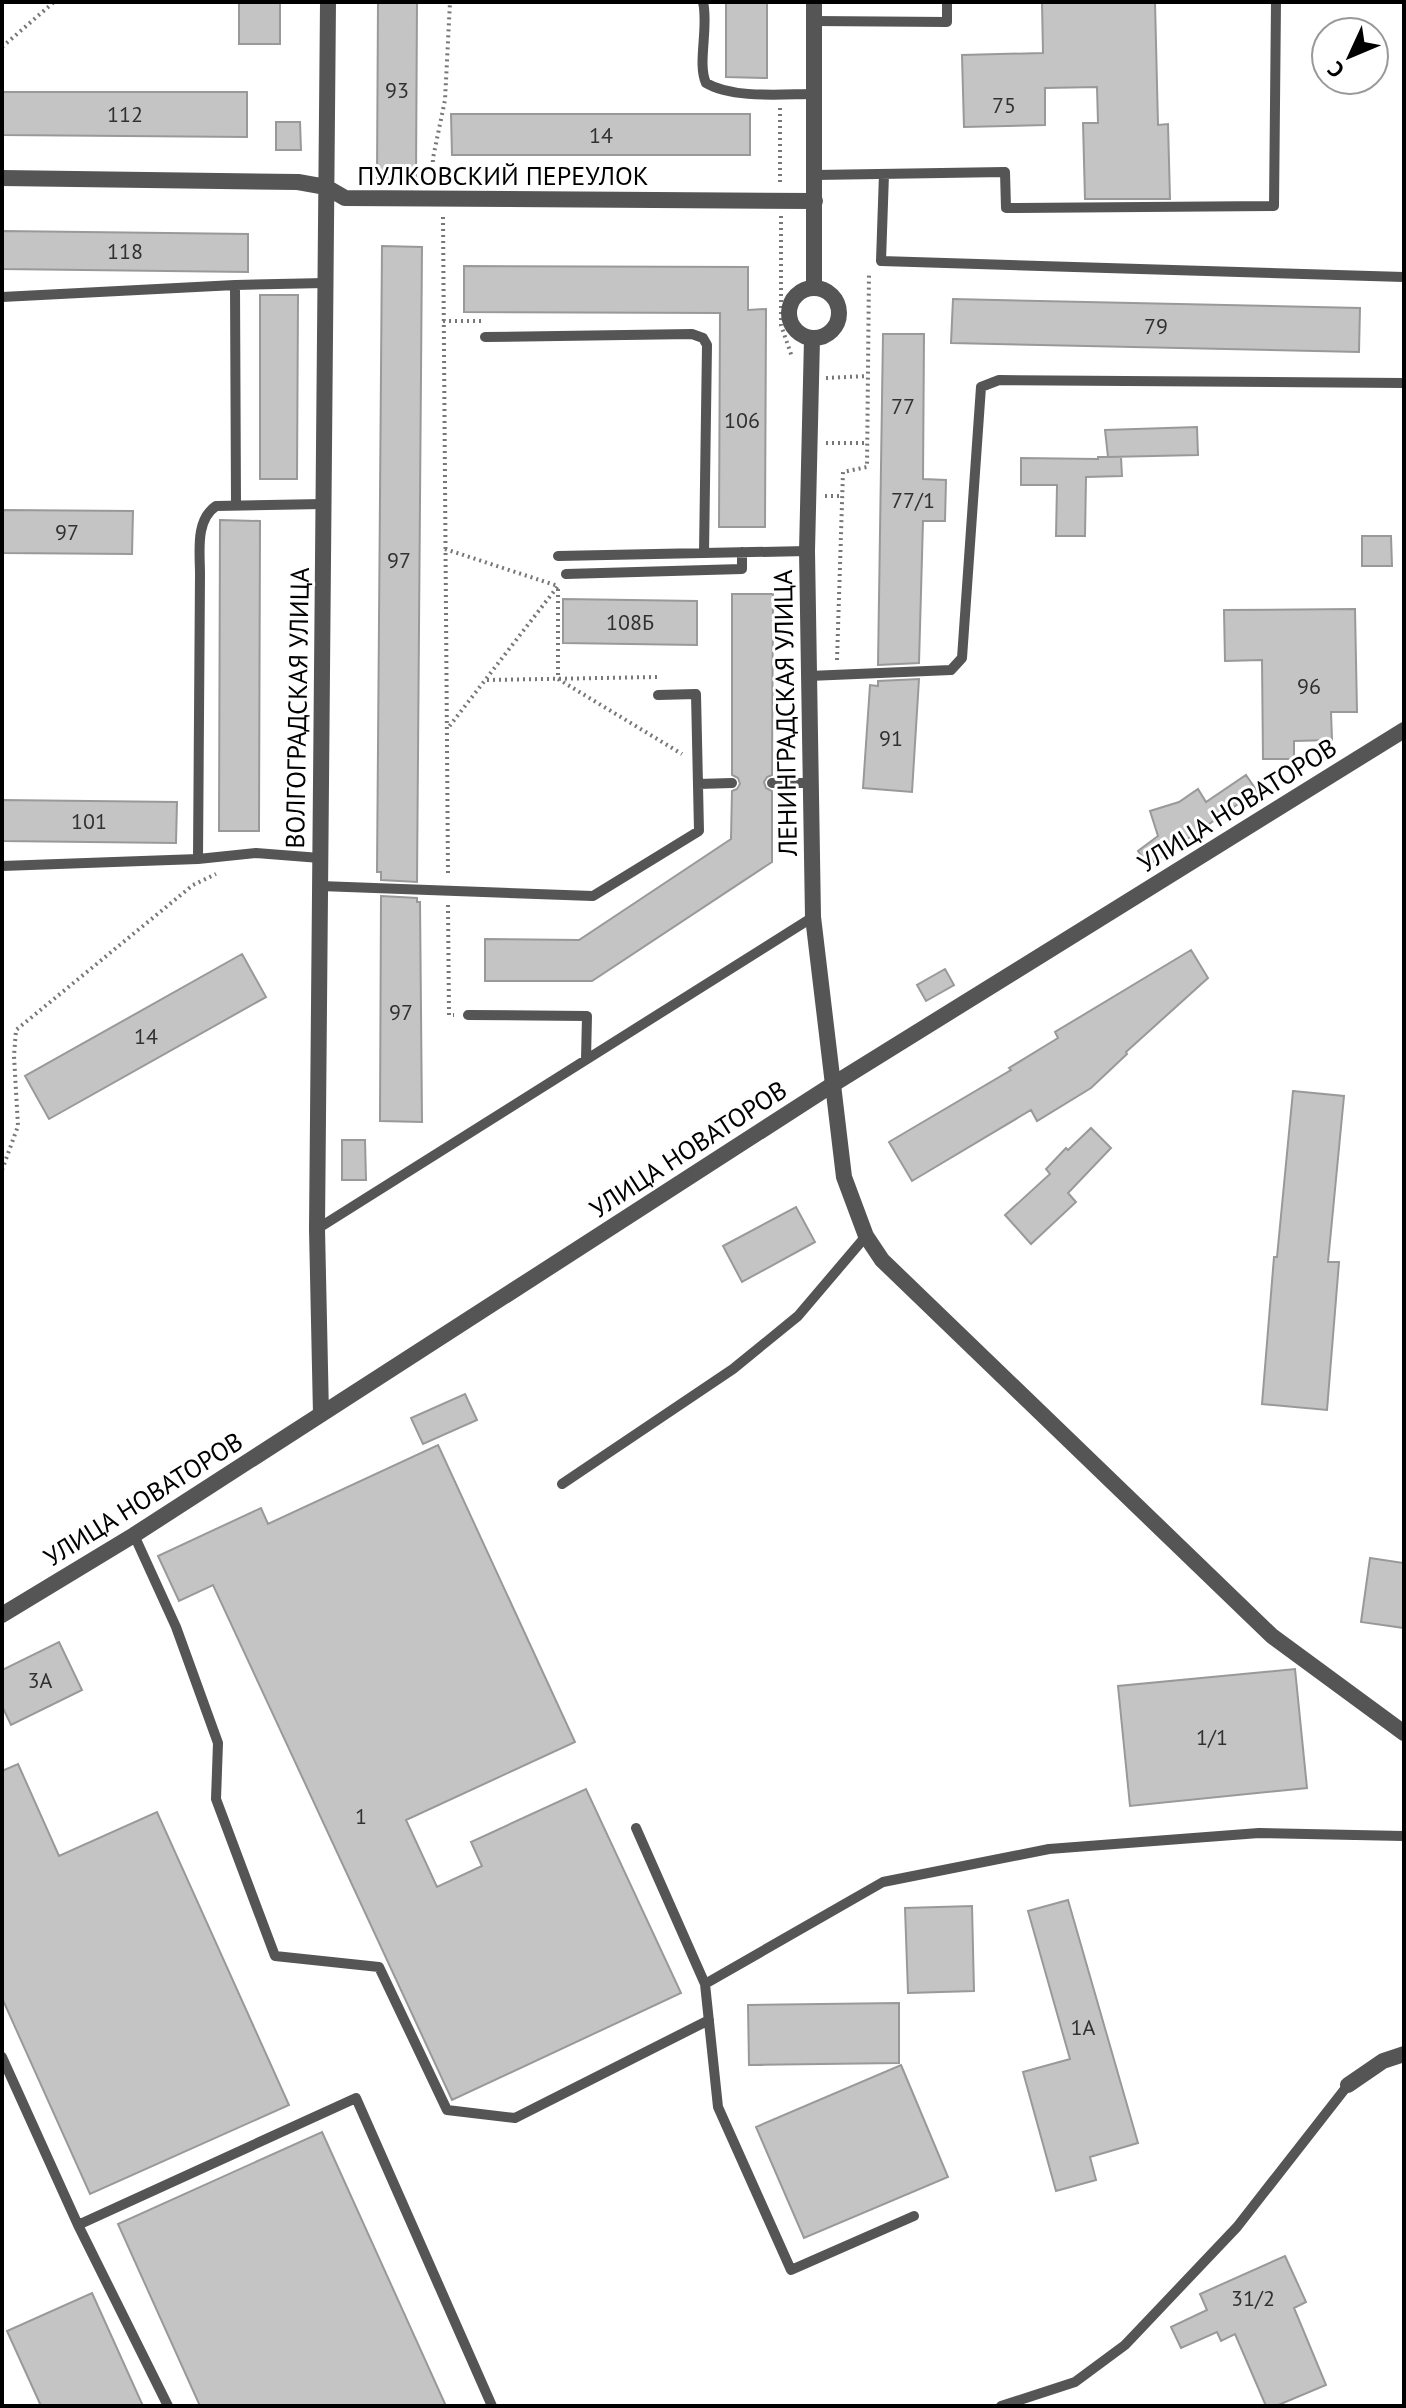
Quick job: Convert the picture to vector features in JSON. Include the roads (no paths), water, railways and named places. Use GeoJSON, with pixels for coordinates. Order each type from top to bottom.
{"type":"FeatureCollection","features":[{"type":"Feature","properties":{"kind":"street","name":"ВОЛГОГРАДСКАЯ УЛИЦА"},"geometry":{"type":"LineString","coordinates":[[321,1414],[317,1229],[328,2]]}},
{"type":"Feature","properties":{"kind":"street"},"geometry":{"type":"LineString","coordinates":[[814,2],[814,288]]}},
{"type":"Feature","properties":{"kind":"street","name":"ПУЛКОВСКИЙ ПЕРЕУЛОК"},"geometry":{"type":"LineString","coordinates":[[2,178],[298,182],[326,187],[345,198],[815,201]]}},
{"type":"Feature","properties":{"kind":"street"},"geometry":{"type":"LineString","coordinates":[[814,288],[831,294],[839,310],[835,327],[821,338],[812,339],[795,330],[789,312],[797,295],[814,288]]}},
{"type":"Feature","properties":{"kind":"street","name":"ЛЕНИНГРАДСКАЯ УЛИЦА"},"geometry":{"type":"LineString","coordinates":[[812,339],[807,551],[813,917],[844,1177],[866,1236],[882,1260],[1272,1636],[1404,1733]]}},
{"type":"Feature","properties":{"kind":"street","name":"УЛИЦА НОВАТОРОВ"},"geometry":{"type":"LineString","coordinates":[[2,1615],[134,1535],[832,1085],[1404,730]]}},
{"type":"Feature","properties":{"kind":"street"},"geometry":{"type":"LineString","coordinates":[[1348,2085],[1383,2061],[1404,2054]]}},
{"type":"Feature","properties":{"kind":"lane"},"geometry":{"type":"LineString","coordinates":[[703,2],[706,26],[702,71],[706,83],[730,92],[814,94]]}},
{"type":"Feature","properties":{"kind":"lane"},"geometry":{"type":"LineString","coordinates":[[814,21],[947,22],[947,2]]}},
{"type":"Feature","properties":{"kind":"lane"},"geometry":{"type":"LineString","coordinates":[[815,175],[1005,172],[1006,208],[1274,206],[1276,2]]}},
{"type":"Feature","properties":{"kind":"lane"},"geometry":{"type":"LineString","coordinates":[[884,174],[881,261],[1404,277]]}},
{"type":"Feature","properties":{"kind":"lane"},"geometry":{"type":"LineString","coordinates":[[2,297],[325,283]]}},
{"type":"Feature","properties":{"kind":"lane"},"geometry":{"type":"LineString","coordinates":[[235,285],[236,505]]}},
{"type":"Feature","properties":{"kind":"lane"},"geometry":{"type":"LineString","coordinates":[[485,337],[692,334],[703,338],[707,345],[704,553]]}},
{"type":"Feature","properties":{"kind":"lane"},"geometry":{"type":"LineString","coordinates":[[809,676],[951,670],[962,658],[981,387],[999,380],[1404,383]]}},
{"type":"Feature","properties":{"kind":"lane"},"geometry":{"type":"LineString","coordinates":[[198,859],[201,532],[204,519],[216,506],[323,504]]}},
{"type":"Feature","properties":{"kind":"lane"},"geometry":{"type":"LineString","coordinates":[[558,556],[807,551]]}},
{"type":"Feature","properties":{"kind":"lane"},"geometry":{"type":"LineString","coordinates":[[566,574],[742,569],[742,552]]}},
{"type":"Feature","properties":{"kind":"lane"},"geometry":{"type":"LineString","coordinates":[[320,886],[593,896],[699,831],[696,694],[658,695]]}},
{"type":"Feature","properties":{"kind":"lane"},"geometry":{"type":"LineString","coordinates":[[698,784],[732,783]]}},
{"type":"Feature","properties":{"kind":"lane"},"geometry":{"type":"LineString","coordinates":[[772,783],[810,783]]}},
{"type":"Feature","properties":{"kind":"lane"},"geometry":{"type":"LineString","coordinates":[[2,866],[198,859],[256,853],[320,858]]}},
{"type":"Feature","properties":{"kind":"lane"},"geometry":{"type":"LineString","coordinates":[[317,1229],[813,917]]}},
{"type":"Feature","properties":{"kind":"lane"},"geometry":{"type":"LineString","coordinates":[[468,1015],[587,1016],[586,1059]]}},
{"type":"Feature","properties":{"kind":"lane"},"geometry":{"type":"LineString","coordinates":[[562,1484],[733,1369],[798,1316],[866,1236]]}},
{"type":"Feature","properties":{"kind":"lane"},"geometry":{"type":"LineString","coordinates":[[134,1535],[176,1627],[218,1743],[216,1799],[275,1956],[379,1967],[447,2110],[515,2118],[709,2020]]}},
{"type":"Feature","properties":{"kind":"lane"},"geometry":{"type":"LineString","coordinates":[[636,1828],[705,1984],[718,2107],[791,2270],[914,2216]]}},
{"type":"Feature","properties":{"kind":"lane"},"geometry":{"type":"LineString","coordinates":[[705,1984],[883,1882],[1049,1849],[1259,1833],[1404,1836]]}},
{"type":"Feature","properties":{"kind":"lane"},"geometry":{"type":"LineString","coordinates":[[2,2057],[78,2225],[168,2406]]}},
{"type":"Feature","properties":{"kind":"lane"},"geometry":{"type":"LineString","coordinates":[[1001,2406],[1075,2382],[1125,2345],[1237,2227],[1348,2085]]}},
{"type":"Feature","properties":{"kind":"lane"},"geometry":{"type":"LineString","coordinates":[[78,2225],[356,2098],[492,2406]]}}]}
